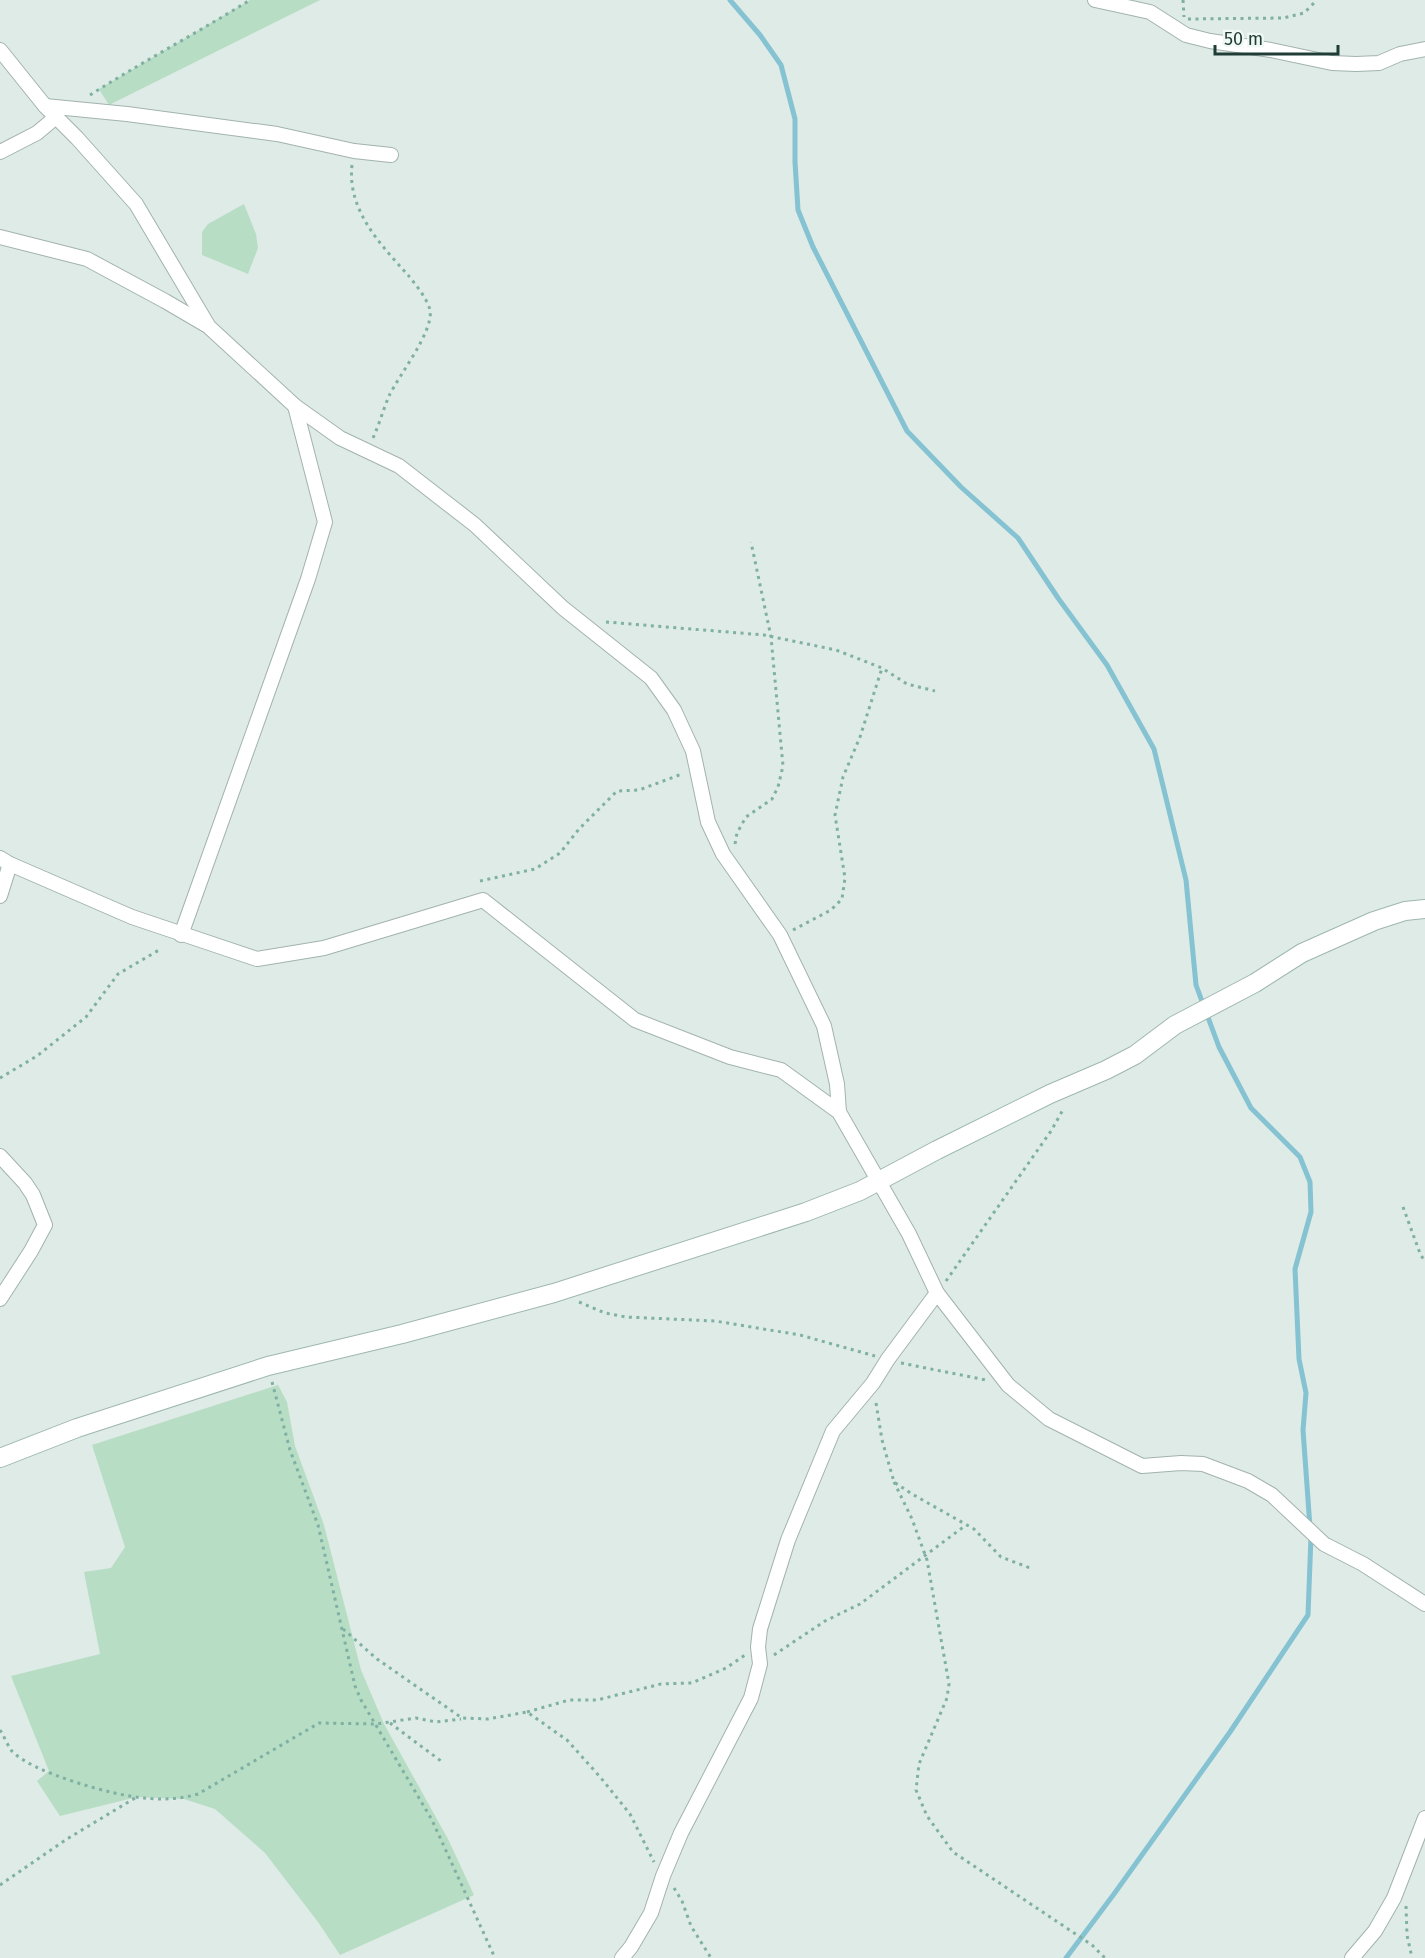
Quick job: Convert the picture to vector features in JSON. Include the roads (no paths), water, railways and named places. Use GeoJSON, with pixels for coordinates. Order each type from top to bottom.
{"type":"FeatureCollection","features":[{"type":"Feature","properties":{"kind":"street"},"geometry":{"type":"LineString","coordinates":[[1095,0],[1150,12],[1186,35],[1332,63],[1379,63],[1400,54],[1425,49]]}},
{"type":"Feature","properties":{"kind":"street"},"geometry":{"type":"LineString","coordinates":[[0,50],[45,106],[61,113],[127,114],[277,134],[354,151],[391,155]]}},
{"type":"Feature","properties":{"kind":"street"},"geometry":{"type":"LineString","coordinates":[[0,152],[37,133],[61,113]]}},
{"type":"Feature","properties":{"kind":"street"},"geometry":{"type":"LineString","coordinates":[[61,113],[136,204],[209,327]]}},
{"type":"Feature","properties":{"kind":"street"},"geometry":{"type":"LineString","coordinates":[[0,237],[87,259],[209,327],[295,406],[340,438],[399,466],[475,525],[574,617],[651,678],[674,710],[693,752],[708,822],[730,864],[780,935],[824,1026],[837,1084],[839,1112]]}},
{"type":"Feature","properties":{"kind":"street"},"geometry":{"type":"LineString","coordinates":[[181,935],[308,579],[326,522],[295,406]]}},
{"type":"Feature","properties":{"kind":"street"},"geometry":{"type":"LineString","coordinates":[[0,896],[5,861],[132,917],[257,959],[324,948],[483,900],[635,1020],[730,1058],[780,1070],[839,1112],[909,1234],[937,1293],[1008,1385],[1049,1419],[1142,1466],[1203,1464],[1248,1481],[1272,1495],[1324,1544],[1363,1564],[1425,1604]]}},
{"type":"Feature","properties":{"kind":"street"},"geometry":{"type":"LineString","coordinates":[[0,1458],[77,1428],[268,1366],[402,1334],[554,1293],[806,1212],[860,1191],[1065,1088],[1106,1070],[1135,1054],[1175,1025],[1255,983],[1302,953],[1374,921],[1405,911],[1425,909]]}},
{"type":"Feature","properties":{"kind":"street"},"geometry":{"type":"LineString","coordinates":[[0,1156],[33,1195],[45,1225],[0,1299]]}},
{"type":"Feature","properties":{"kind":"street"},"geometry":{"type":"LineString","coordinates":[[622,1958],[651,1912],[681,1833],[751,1698],[760,1664],[758,1647],[760,1629],[788,1540],[833,1431],[873,1383],[937,1293]]}},
{"type":"Feature","properties":{"kind":"street"},"geometry":{"type":"LineString","coordinates":[[1352,1958],[1375,1931],[1394,1898],[1425,1818]]}},
{"type":"Feature","properties":{"kind":"waterway"},"geometry":{"type":"LineString","coordinates":[[730,0],[760,35],[781,65],[795,119],[798,210],[813,247],[907,431],[961,487],[1018,538],[1107,665],[1154,749],[1186,880],[1196,985],[1219,1047],[1251,1108],[1300,1157],[1310,1182],[1311,1212],[1295,1269],[1299,1359],[1306,1393],[1303,1430],[1310,1527]]}},
{"type":"Feature","properties":{"kind":"waterway"},"geometry":{"type":"LineString","coordinates":[[1066,1958],[1230,1732],[1308,1615],[1311,1536]]}}]}
